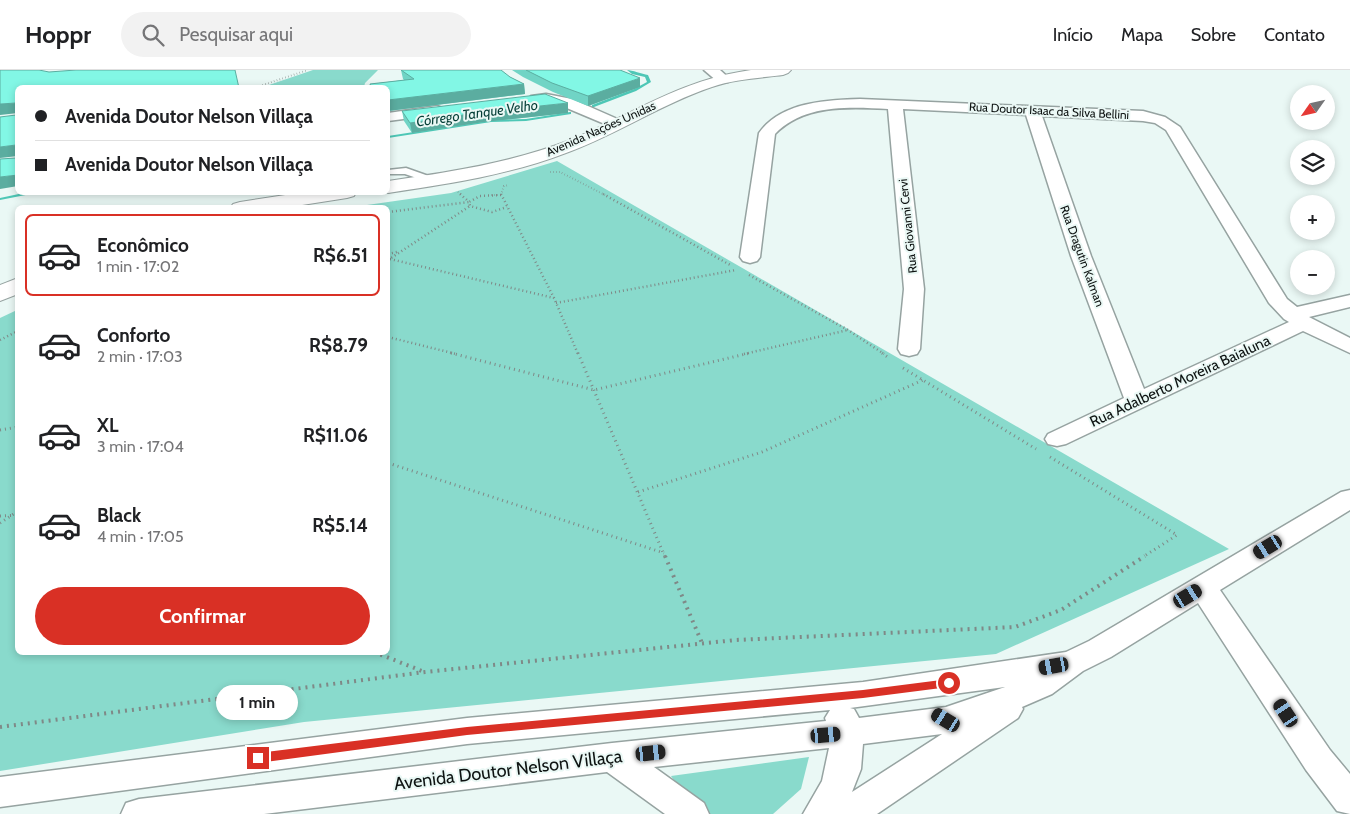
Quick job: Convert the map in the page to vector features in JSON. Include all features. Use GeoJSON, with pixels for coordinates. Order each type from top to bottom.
{"type":"FeatureCollection","features":[{"type":"Feature","properties":{"kind":"street","name":"Avenida Nações Unidas"},"geometry":{"type":"LineString","coordinates":[[390,187],[481,172],[560,150],[717,75],[783,70]]}},
{"type":"Feature","properties":{"kind":"street"},"geometry":{"type":"LineString","coordinates":[[524,86],[617,124]]}},
{"type":"Feature","properties":{"kind":"street"},"geometry":{"type":"LineString","coordinates":[[519,101],[547,97]]}},
{"type":"Feature","properties":{"kind":"street","name":"Rua Doutor Isaac da Silva Bellini"},"geometry":{"type":"LineString","coordinates":[[750,257],[767,133],[784,117],[823,105],[860,103],[1143,116],[1160,120],[1172,127],[1279,303],[1297,319],[1350,346]]}},
{"type":"Feature","properties":{"kind":"street","name":"Rua Giovanni Cervi"},"geometry":{"type":"LineString","coordinates":[[895,104],[914,289],[909,349]]}},
{"type":"Feature","properties":{"kind":"street"},"geometry":{"type":"LineString","coordinates":[[390,117],[453,109]]}},
{"type":"Feature","properties":{"kind":"street","name":"Rua Dragutin Kalman"},"geometry":{"type":"LineString","coordinates":[[1032,110],[1081,256],[1137,401]]}},
{"type":"Feature","properties":{"kind":"street"},"geometry":{"type":"LineString","coordinates":[[260,205],[328,195]]}},
{"type":"Feature","properties":{"kind":"street"},"geometry":{"type":"LineString","coordinates":[[0,294],[15,286]]}},
{"type":"Feature","properties":{"kind":"street","name":"Rua Adalberto Moreira Baialuna"},"geometry":{"type":"LineString","coordinates":[[1048,448],[1297,319],[1350,301]]}},
{"type":"Feature","properties":{"kind":"street","name":"Avenida Doutor Nelson Villaça"},"geometry":{"type":"LineString","coordinates":[[139,814],[612,757],[845,733],[946,720],[1001,702],[1042,685],[1072,663],[1100,649],[1350,498]]}},
{"type":"Feature","properties":{"kind":"street"},"geometry":{"type":"LineString","coordinates":[[1202,587],[1318,760],[1350,800]]}},
{"type":"Feature","properties":{"kind":"street","name":"Avenida Doutor Nelson Villaça"},"geometry":{"type":"LineString","coordinates":[[0,792],[467,731],[884,692],[1006,675],[1072,663]]}},
{"type":"Feature","properties":{"kind":"street"},"geometry":{"type":"LineString","coordinates":[[848,814],[1042,685]]}},
{"type":"Feature","properties":{"kind":"street"},"geometry":{"type":"LineString","coordinates":[[884,692],[914,702],[946,720],[890,786]]}},
{"type":"Feature","properties":{"kind":"street"},"geometry":{"type":"LineString","coordinates":[[821,814],[833,797],[842,778],[846,763],[843,720],[830,698]]}},
{"type":"Feature","properties":{"kind":"street"},"geometry":{"type":"LineString","coordinates":[[612,757],[659,789],[691,814]]}},
{"type":"Feature","properties":{"kind":"lane"},"geometry":{"type":"LineString","coordinates":[[390,172],[406,171],[434,181]]}},
{"type":"Feature","properties":{"kind":"path"},"geometry":{"type":"LineString","coordinates":[[263,85],[308,70]]}},
{"type":"Feature","properties":{"kind":"path"},"geometry":{"type":"LineString","coordinates":[[556,302],[739,269],[560,172]]}},
{"type":"Feature","properties":{"kind":"path"},"geometry":{"type":"LineString","coordinates":[[390,212],[469,202],[480,196],[501,195],[556,302],[702,643]]}},
{"type":"Feature","properties":{"kind":"path"},"geometry":{"type":"LineString","coordinates":[[469,202],[470,206]]}},
{"type":"Feature","properties":{"kind":"path"},"geometry":{"type":"LineString","coordinates":[[390,258],[470,206],[492,212],[507,207]]}},
{"type":"Feature","properties":{"kind":"path"},"geometry":{"type":"LineString","coordinates":[[390,254],[400,252]]}},
{"type":"Feature","properties":{"kind":"path"},"geometry":{"type":"LineString","coordinates":[[390,259],[554,298]]}},
{"type":"Feature","properties":{"kind":"path"},"geometry":{"type":"LineString","coordinates":[[747,274],[848,330],[872,345],[895,363]]}},
{"type":"Feature","properties":{"kind":"path"},"geometry":{"type":"LineString","coordinates":[[390,338],[594,390],[848,330]]}},
{"type":"Feature","properties":{"kind":"path"},"geometry":{"type":"LineString","coordinates":[[0,340],[15,332]]}},
{"type":"Feature","properties":{"kind":"path"},"geometry":{"type":"LineString","coordinates":[[0,727],[424,672],[702,643],[1015,627],[1061,610],[1177,535],[1048,448],[902,367]]}},
{"type":"Feature","properties":{"kind":"path"},"geometry":{"type":"LineString","coordinates":[[638,492],[762,452],[923,380]]}},
{"type":"Feature","properties":{"kind":"path"},"geometry":{"type":"LineString","coordinates":[[0,430],[15,428]]}},
{"type":"Feature","properties":{"kind":"path"},"geometry":{"type":"LineString","coordinates":[[390,463],[664,553]]}},
{"type":"Feature","properties":{"kind":"path"},"geometry":{"type":"LineString","coordinates":[[0,516],[15,513]]}},
{"type":"Feature","properties":{"kind":"path"},"geometry":{"type":"LineString","coordinates":[[0,523],[15,514]]}},
{"type":"Feature","properties":{"kind":"path"},"geometry":{"type":"LineString","coordinates":[[382,655],[424,672]]}},
{"type":"Feature","properties":{"kind":"green space"},"geometry":{"type":"Polygon","coordinates":[[[313,70],[378,70],[364,85],[269,85],[313,70]]]}},
{"type":"Feature","properties":{"kind":"green space"},"geometry":{"type":"Polygon","coordinates":[[[557,161],[1229,549],[996,654],[304,722],[0,771],[0,318],[15,311],[15,655],[390,655],[390,205],[367,205],[451,193],[557,161]]]}},
{"type":"Feature","properties":{"kind":"green space"},"geometry":{"type":"Polygon","coordinates":[[[809,757],[801,789],[773,814],[707,814],[687,799],[671,776],[809,757]]]}},
{"type":"Feature","properties":{"kind":"building"},"geometry":{"type":"Polygon","coordinates":[[[0,70],[39,70],[49,72],[76,70],[235,70],[238,85],[15,85],[15,103],[0,104],[0,70]]]}},
{"type":"Feature","properties":{"kind":"building"},"geometry":{"type":"Polygon","coordinates":[[[401,70],[501,70],[524,84],[390,100],[390,85],[370,84],[414,79],[401,70]]]}},
{"type":"Feature","properties":{"kind":"building"},"geometry":{"type":"Polygon","coordinates":[[[526,70],[620,70],[640,78],[588,96],[552,83],[526,70]]]}},
{"type":"Feature","properties":{"kind":"building"},"geometry":{"type":"Polygon","coordinates":[[[545,94],[568,103],[483,112],[410,123],[402,111],[545,94]]]}},
{"type":"Feature","properties":{"kind":"building"},"geometry":{"type":"Polygon","coordinates":[[[15,115],[15,145],[0,147],[0,117],[15,115]]]}},
{"type":"Feature","properties":{"kind":"building"},"geometry":{"type":"Polygon","coordinates":[[[15,158],[15,175],[0,177],[0,159],[15,158]]]}},
{"type":"Feature","properties":{"kind":"waterway","name":"Córrego Tanque Velho"},"geometry":{"type":"LineString","coordinates":[[593,106],[635,90],[649,82],[647,76],[633,73],[629,70]]}},
{"type":"Feature","properties":{"kind":"waterway","name":"Córrego Tanque Velho"},"geometry":{"type":"LineString","coordinates":[[390,137],[491,121],[526,120],[570,113]]}},
{"type":"Feature","properties":{"kind":"waterway","name":"Córrego Tanque Velho"},"geometry":{"type":"LineString","coordinates":[[0,199],[22,195]]}},
{"type":"Feature","properties":{"kind":"route"},"geometry":{"type":"LineString","coordinates":[[258,758],[467,731],[863,694],[949,683]]}}]}
